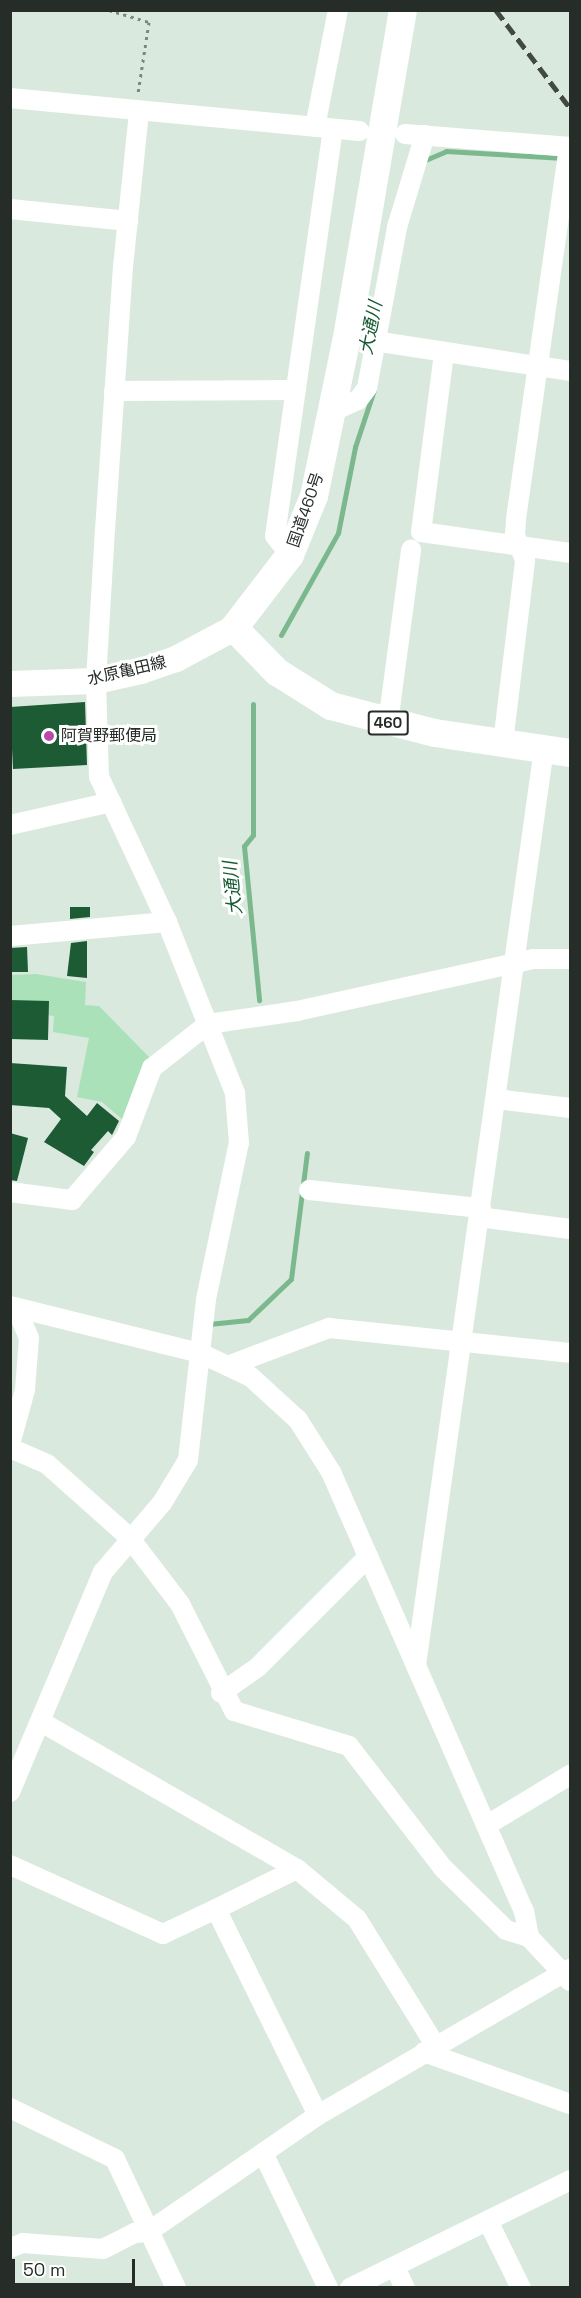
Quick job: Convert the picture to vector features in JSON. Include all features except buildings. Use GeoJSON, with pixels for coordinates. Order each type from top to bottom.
{"type":"FeatureCollection","features":[{"type":"Feature","properties":{"kind":"highway","name":"国道460号"},"geometry":{"type":"LineString","coordinates":[[234,628],[290,555],[314,496],[333,411],[403,10]]}},
{"type":"Feature","properties":{"kind":"highway","name":"460"},"geometry":{"type":"LineString","coordinates":[[234,628],[278,672],[304,692],[331,706],[388,723],[557,751]]}},
{"type":"Feature","properties":{"kind":"main road","name":"水原亀田線"},"geometry":{"type":"LineString","coordinates":[[10,684],[96,681],[176,659],[234,628]]}},
{"type":"Feature","properties":{"kind":"street"},"geometry":{"type":"LineString","coordinates":[[290,555],[275,537],[296,390],[338,10]]}},
{"type":"Feature","properties":{"kind":"street"},"geometry":{"type":"LineString","coordinates":[[10,98],[137,112],[359,131]]}},
{"type":"Feature","properties":{"kind":"street"},"geometry":{"type":"LineString","coordinates":[[10,1792],[43,1723],[103,1572],[129,1537],[162,1503],[188,1460],[206,1299],[239,1143],[235,1094],[167,922],[99,777],[96,681],[114,391],[137,112]]}},
{"type":"Feature","properties":{"kind":"street"},"geometry":{"type":"LineString","coordinates":[[405,134],[570,147],[516,519],[515,535],[523,547],[525,560],[503,743]]}},
{"type":"Feature","properties":{"kind":"street"},"geometry":{"type":"LineString","coordinates":[[333,411],[358,400],[367,388],[397,227],[425,135]]}},
{"type":"Feature","properties":{"kind":"street"},"geometry":{"type":"LineString","coordinates":[[10,209],[128,221]]}},
{"type":"Feature","properties":{"kind":"street"},"geometry":{"type":"LineString","coordinates":[[375,341],[570,371]]}},
{"type":"Feature","properties":{"kind":"street"},"geometry":{"type":"LineString","coordinates":[[444,353],[421,532],[570,553]]}},
{"type":"Feature","properties":{"kind":"street"},"geometry":{"type":"LineString","coordinates":[[114,391],[296,390]]}},
{"type":"Feature","properties":{"kind":"street"},"geometry":{"type":"LineString","coordinates":[[388,723],[411,550]]}},
{"type":"Feature","properties":{"kind":"street"},"geometry":{"type":"LineString","coordinates":[[416,1665],[514,966],[557,751]]}},
{"type":"Feature","properties":{"kind":"street"},"geometry":{"type":"LineString","coordinates":[[10,825],[111,802]]}},
{"type":"Feature","properties":{"kind":"street"},"geometry":{"type":"LineString","coordinates":[[10,936],[167,922]]}},
{"type":"Feature","properties":{"kind":"street"},"geometry":{"type":"LineString","coordinates":[[10,1192],[72,1200],[126,1137],[152,1068],[208,1024],[514,966],[533,959],[570,959]]}},
{"type":"Feature","properties":{"kind":"street"},"geometry":{"type":"LineString","coordinates":[[496,1099],[570,1108]]}},
{"type":"Feature","properties":{"kind":"street"},"geometry":{"type":"LineString","coordinates":[[309,1190],[480,1213],[570,1229]]}},
{"type":"Feature","properties":{"kind":"street"},"geometry":{"type":"LineString","coordinates":[[14,1309],[200,1353],[230,1365],[276,1396],[298,1420],[331,1472],[524,1911],[529,1937]]}},
{"type":"Feature","properties":{"kind":"street"},"geometry":{"type":"LineString","coordinates":[[10,1444],[25,1390],[29,1338],[14,1309]]}},
{"type":"Feature","properties":{"kind":"street"},"geometry":{"type":"LineString","coordinates":[[230,1365],[329,1328],[462,1339],[570,1353]]}},
{"type":"Feature","properties":{"kind":"street"},"geometry":{"type":"LineString","coordinates":[[10,1449],[47,1464],[129,1537],[180,1604],[221,1693],[234,1711],[349,1746],[443,1868],[506,1930],[529,1937],[569,1975]]}},
{"type":"Feature","properties":{"kind":"street"},"geometry":{"type":"LineString","coordinates":[[221,1693],[258,1667],[368,1557]]}},
{"type":"Feature","properties":{"kind":"street"},"geometry":{"type":"LineString","coordinates":[[43,1723],[297,1869],[357,1919],[429,2049],[570,2104]]}},
{"type":"Feature","properties":{"kind":"street"},"geometry":{"type":"LineString","coordinates":[[487,1825],[570,1775]]}},
{"type":"Feature","properties":{"kind":"street"},"geometry":{"type":"LineString","coordinates":[[10,1865],[163,1934],[297,1869]]}},
{"type":"Feature","properties":{"kind":"street"},"geometry":{"type":"LineString","coordinates":[[216,1909],[318,2115]]}},
{"type":"Feature","properties":{"kind":"street"},"geometry":{"type":"LineString","coordinates":[[10,2248],[23,2243],[103,2249],[134,2233],[148,2232],[264,2155],[318,2115],[547,1980],[569,1975]]}},
{"type":"Feature","properties":{"kind":"street"},"geometry":{"type":"LineString","coordinates":[[10,2108],[115,2159],[176,2288]]}},
{"type":"Feature","properties":{"kind":"street"},"geometry":{"type":"LineString","coordinates":[[264,2155],[328,2288]]}},
{"type":"Feature","properties":{"kind":"street"},"geometry":{"type":"LineString","coordinates":[[350,2288],[488,2221],[568,2187]]}},
{"type":"Feature","properties":{"kind":"street"},"geometry":{"type":"LineString","coordinates":[[488,2221],[521,2288]]}},
{"type":"Feature","properties":{"kind":"street"},"geometry":{"type":"LineString","coordinates":[[395,2267],[405,2288]]}},
{"type":"Feature","properties":{"kind":"path"},"geometry":{"type":"LineString","coordinates":[[109,10],[149,22],[137,112]]}},
{"type":"Feature","properties":{"kind":"green space"},"geometry":{"type":"Polygon","coordinates":[[[36,974],[86,982],[85,1005],[99,1006],[149,1057],[123,1120],[102,1102],[77,1097],[89,1038],[53,1032],[54,1016],[11,1011],[10,975],[36,974]]]}},
{"type":"Feature","properties":{"kind":"waterway","name":"大通川"},"geometry":{"type":"LineString","coordinates":[[423,161],[446,151],[564,158]]}},
{"type":"Feature","properties":{"kind":"waterway","name":"大通川"},"geometry":{"type":"LineString","coordinates":[[281,635],[338,533],[355,447],[374,390]]}},
{"type":"Feature","properties":{"kind":"waterway","name":"大通川"},"geometry":{"type":"LineString","coordinates":[[253,704],[253,835],[244,846],[259,1000]]}},
{"type":"Feature","properties":{"kind":"waterway","name":"大通川"},"geometry":{"type":"LineString","coordinates":[[209,1324],[248,1320],[291,1279],[307,1153]]}},
{"type":"Feature","properties":{"kind":"railway"},"geometry":{"type":"LineString","coordinates":[[496,10],[570,108]]}},
{"type":"Feature","properties":{"kind":"place","name":"阿賀野郵便局"},"geometry":{"type":"Point","coordinates":[49,736]}}]}
